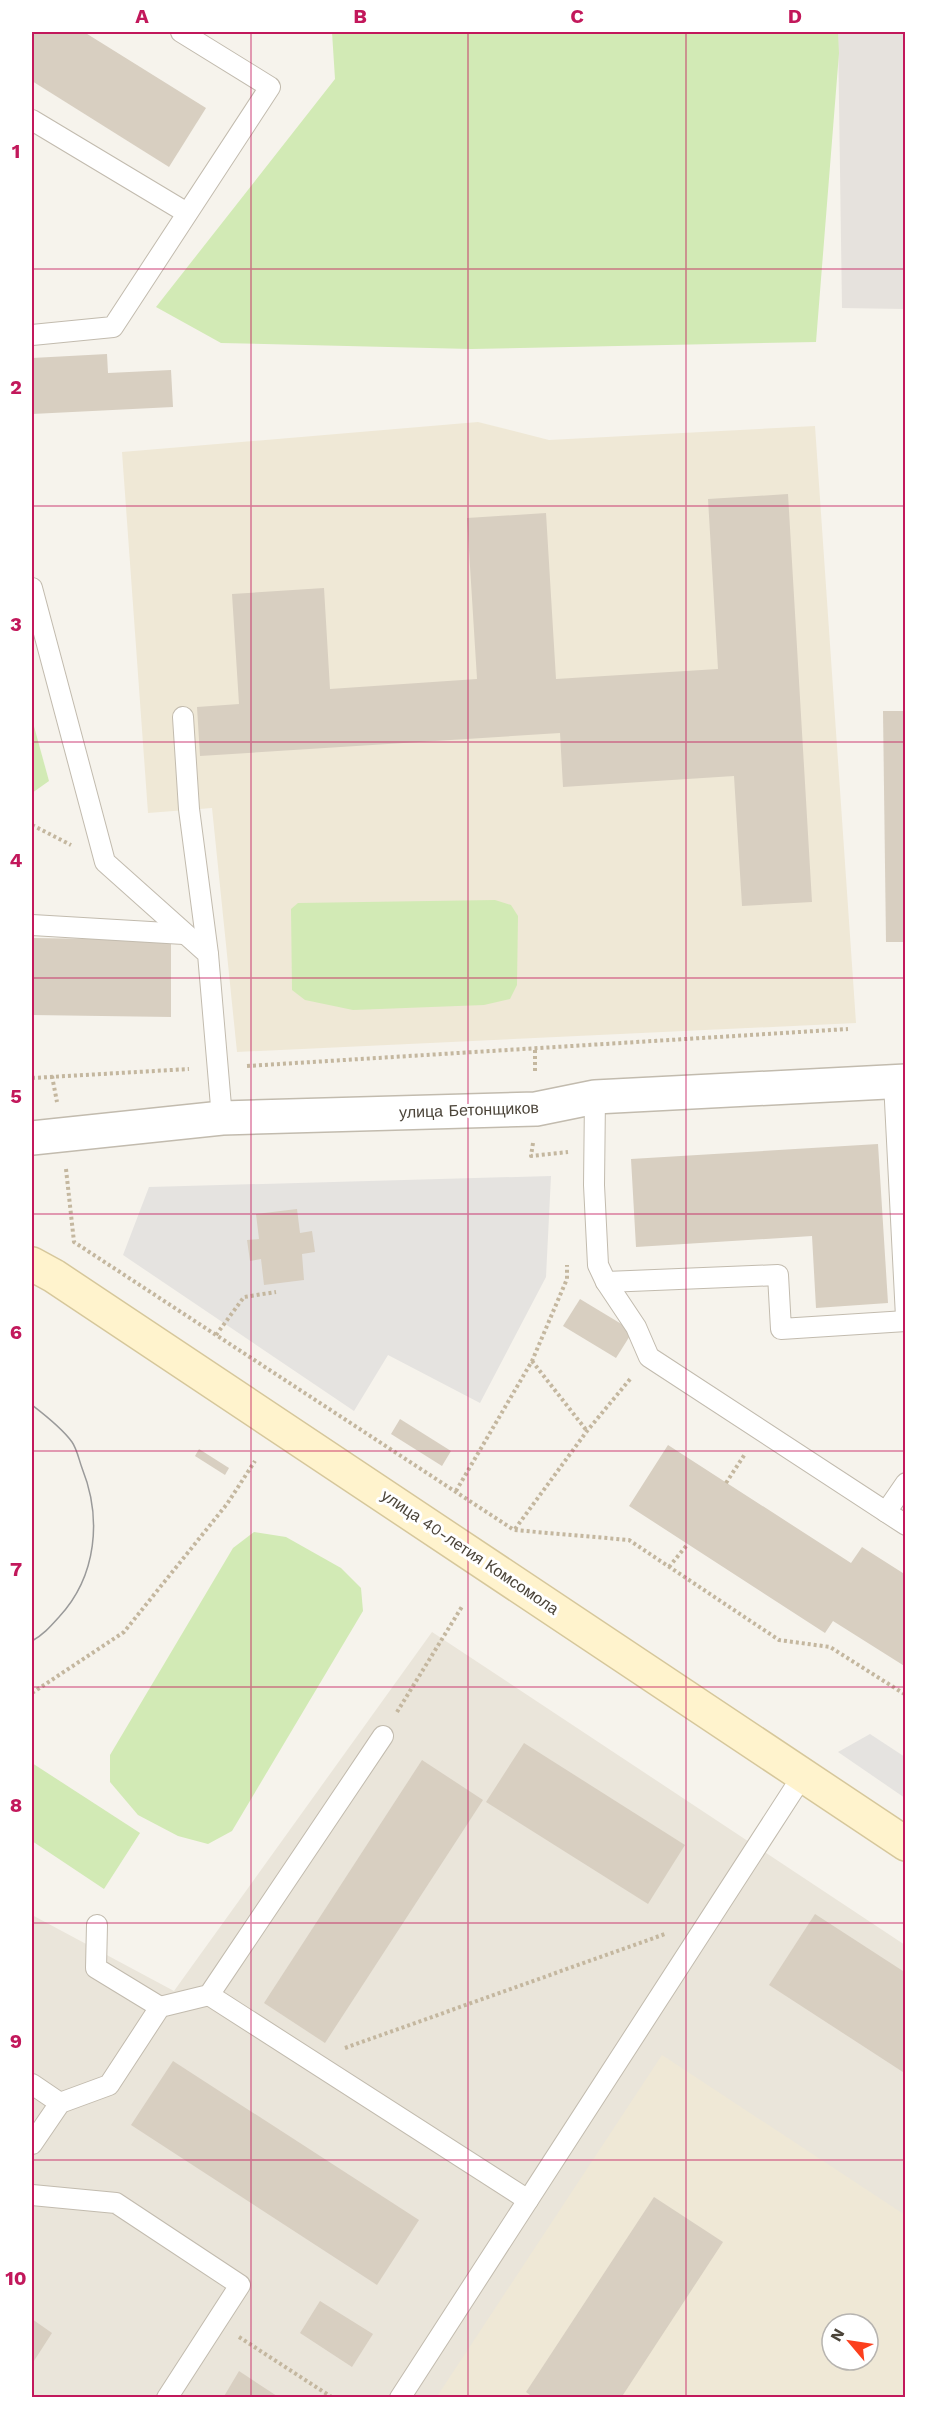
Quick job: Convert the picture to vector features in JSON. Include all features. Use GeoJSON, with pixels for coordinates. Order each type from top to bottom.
{"type":"FeatureCollection","features":[{"type":"Feature","properties":{"kind":"main road","name":"улица 40-летия Комсомола"},"geometry":{"type":"LineString","coordinates":[[32,1264],[254,1408],[906,1844]]}},
{"type":"Feature","properties":{"kind":"street","name":"улица Бетонщиков"},"geometry":{"type":"LineString","coordinates":[[47,1136],[222,1118],[536,1108],[595,1096],[900,1081]]}},
{"type":"Feature","properties":{"kind":"lane"},"geometry":{"type":"LineString","coordinates":[[32,334],[113,327],[270,87],[181,32]]}},
{"type":"Feature","properties":{"kind":"lane"},"geometry":{"type":"LineString","coordinates":[[32,120],[187,213]]}},
{"type":"Feature","properties":{"kind":"lane"},"geometry":{"type":"LineString","coordinates":[[32,588],[105,862],[208,954]]}},
{"type":"Feature","properties":{"kind":"lane"},"geometry":{"type":"LineString","coordinates":[[183,717],[189,809],[208,954],[222,1118]]}},
{"type":"Feature","properties":{"kind":"lane"},"geometry":{"type":"LineString","coordinates":[[32,926],[184,934]]}},
{"type":"Feature","properties":{"kind":"lane"},"geometry":{"type":"LineString","coordinates":[[606,1282],[778,1275],[781,1329],[906,1319],[900,1081]]}},
{"type":"Feature","properties":{"kind":"lane"},"geometry":{"type":"LineString","coordinates":[[595,1096],[594,1185],[598,1264],[606,1282],[636,1327],[649,1356],[906,1525]]}},
{"type":"Feature","properties":{"kind":"lane"},"geometry":{"type":"LineString","coordinates":[[886,1512],[906,1483]]}},
{"type":"Feature","properties":{"kind":"lane"},"geometry":{"type":"LineString","coordinates":[[32,2145],[60,2103],[109,2085],[160,2007],[209,1995],[383,1736]]}},
{"type":"Feature","properties":{"kind":"lane"},"geometry":{"type":"LineString","coordinates":[[400,2397],[803,1775]]}},
{"type":"Feature","properties":{"kind":"lane"},"geometry":{"type":"LineString","coordinates":[[97,1925],[96,1968],[160,2007]]}},
{"type":"Feature","properties":{"kind":"lane"},"geometry":{"type":"LineString","coordinates":[[209,1995],[528,2200]]}},
{"type":"Feature","properties":{"kind":"lane"},"geometry":{"type":"LineString","coordinates":[[32,2084],[60,2103]]}},
{"type":"Feature","properties":{"kind":"lane"},"geometry":{"type":"LineString","coordinates":[[32,2195],[116,2203],[240,2285],[167,2397]]}},
{"type":"Feature","properties":{"kind":"path"},"geometry":{"type":"LineString","coordinates":[[32,1078],[848,1029]]}},
{"type":"Feature","properties":{"kind":"path"},"geometry":{"type":"LineString","coordinates":[[52,1076],[47,1136],[74,1242],[514,1530],[629,1540],[779,1640],[830,1647],[906,1695]]}},
{"type":"Feature","properties":{"kind":"path"},"geometry":{"type":"LineString","coordinates":[[569,1163],[570,1151]]}},
{"type":"Feature","properties":{"kind":"path"},"geometry":{"type":"LineString","coordinates":[[456,1491],[532,1361],[567,1279],[567,1256]]}},
{"type":"Feature","properties":{"kind":"path"},"geometry":{"type":"LineString","coordinates":[[216,1335],[244,1297],[276,1292]]}},
{"type":"Feature","properties":{"kind":"path"},"geometry":{"type":"LineString","coordinates":[[514,1530],[587,1431],[649,1356]]}},
{"type":"Feature","properties":{"kind":"path"},"geometry":{"type":"LineString","coordinates":[[532,1361],[587,1431]]}},
{"type":"Feature","properties":{"kind":"path"},"geometry":{"type":"LineString","coordinates":[[726,1483],[760,1431]]}},
{"type":"Feature","properties":{"kind":"path"},"geometry":{"type":"LineString","coordinates":[[32,1693],[124,1632],[227,1504],[255,1461]]}},
{"type":"Feature","properties":{"kind":"path"},"geometry":{"type":"LineString","coordinates":[[669,1567],[687,1545]]}},
{"type":"Feature","properties":{"kind":"path"},"geometry":{"type":"LineString","coordinates":[[383,1736],[463,1605]]}},
{"type":"Feature","properties":{"kind":"path"},"geometry":{"type":"LineString","coordinates":[[311,2060],[711,1918]]}},
{"type":"Feature","properties":{"kind":"path"},"geometry":{"type":"LineString","coordinates":[[215,2322],[333,2397]]}},
{"type":"Feature","properties":{"kind":"shaded area"},"geometry":{"type":"Polygon","coordinates":[[[838,32],[905,32],[905,309],[842,308],[838,32]]]}},
{"type":"Feature","properties":{"kind":"shaded area"},"geometry":{"type":"Polygon","coordinates":[[[478,422],[549,440],[815,426],[856,1023],[237,1052],[212,808],[148,813],[122,452],[478,422]]]}},
{"type":"Feature","properties":{"kind":"shaded area"},"geometry":{"type":"Polygon","coordinates":[[[551,1176],[546,1277],[480,1403],[388,1355],[354,1411],[123,1255],[149,1187],[551,1176]]]}},
{"type":"Feature","properties":{"kind":"shaded area"},"geometry":{"type":"Polygon","coordinates":[[[432,1632],[905,1945],[905,2397],[32,2397],[32,1915],[174,1991],[432,1632]]]}},
{"type":"Feature","properties":{"kind":"shaded area"},"geometry":{"type":"Polygon","coordinates":[[[870,1734],[905,1757],[905,1798],[838,1752],[870,1734]]]}},
{"type":"Feature","properties":{"kind":"shaded area"},"geometry":{"type":"Polygon","coordinates":[[[662,2055],[905,2215],[905,2397],[436,2398],[662,2055]]]}},
{"type":"Feature","properties":{"kind":"green space"},"geometry":{"type":"Polygon","coordinates":[[[332,32],[838,32],[839,53],[816,342],[471,349],[221,343],[156,307],[335,79],[332,32]]]}},
{"type":"Feature","properties":{"kind":"green space"},"geometry":{"type":"Polygon","coordinates":[[[32,719],[49,781],[32,793],[32,719]]]}},
{"type":"Feature","properties":{"kind":"green space"},"geometry":{"type":"Polygon","coordinates":[[[495,900],[511,905],[518,916],[517,985],[510,999],[484,1005],[353,1010],[305,1000],[292,990],[291,909],[298,903],[495,900]]]}},
{"type":"Feature","properties":{"kind":"green space"},"geometry":{"type":"Polygon","coordinates":[[[254,1532],[286,1537],[341,1568],[361,1588],[363,1611],[232,1831],[208,1844],[178,1836],[138,1815],[110,1782],[110,1755],[233,1548],[254,1532]]]}},
{"type":"Feature","properties":{"kind":"green space"},"geometry":{"type":"Polygon","coordinates":[[[32,1763],[140,1833],[104,1889],[32,1841],[32,1763]]]}},
{"type":"Feature","properties":{"kind":"building"},"geometry":{"type":"Polygon","coordinates":[[[32,32],[84,32],[206,108],[169,167],[32,81],[32,32]]]}},
{"type":"Feature","properties":{"kind":"building"},"geometry":{"type":"Polygon","coordinates":[[[107,354],[108,373],[171,370],[173,407],[32,414],[32,358],[107,354]]]}},
{"type":"Feature","properties":{"kind":"building"},"geometry":{"type":"Polygon","coordinates":[[[788,494],[812,902],[742,906],[734,776],[563,787],[560,733],[200,756],[197,707],[239,704],[232,594],[324,588],[330,689],[477,679],[467,518],[546,513],[556,679],[718,669],[708,499],[788,494]]]}},
{"type":"Feature","properties":{"kind":"building"},"geometry":{"type":"Polygon","coordinates":[[[883,711],[906,711],[906,942],[886,942],[883,711]]]}},
{"type":"Feature","properties":{"kind":"building"},"geometry":{"type":"Polygon","coordinates":[[[32,938],[171,940],[171,1017],[32,1015],[32,938]]]}},
{"type":"Feature","properties":{"kind":"building"},"geometry":{"type":"Polygon","coordinates":[[[878,1144],[888,1303],[816,1308],[812,1236],[636,1247],[631,1159],[878,1144]]]}},
{"type":"Feature","properties":{"kind":"building"},"geometry":{"type":"Polygon","coordinates":[[[297,1209],[300,1233],[312,1231],[315,1252],[302,1254],[304,1280],[264,1285],[261,1259],[250,1261],[247,1240],[259,1239],[256,1214],[297,1209]]]}},
{"type":"Feature","properties":{"kind":"building"},"geometry":{"type":"Polygon","coordinates":[[[580,1299],[633,1331],[616,1358],[563,1326],[580,1299]]]}},
{"type":"Feature","properties":{"kind":"building"},"geometry":{"type":"Polygon","coordinates":[[[400,1419],[451,1451],[442,1466],[391,1434],[400,1419]]]}},
{"type":"Feature","properties":{"kind":"building"},"geometry":{"type":"Polygon","coordinates":[[[668,1445],[851,1563],[862,1547],[906,1575],[906,1667],[833,1621],[825,1633],[629,1506],[668,1445]]]}},
{"type":"Feature","properties":{"kind":"building"},"geometry":{"type":"Polygon","coordinates":[[[199,1449],[229,1468],[225,1475],[195,1456],[199,1449]]]}},
{"type":"Feature","properties":{"kind":"building"},"geometry":{"type":"Polygon","coordinates":[[[524,1743],[685,1845],[648,1904],[486,1802],[524,1743]]]}},
{"type":"Feature","properties":{"kind":"building"},"geometry":{"type":"Polygon","coordinates":[[[422,1760],[483,1800],[325,2043],[264,2003],[422,1760]]]}},
{"type":"Feature","properties":{"kind":"building"},"geometry":{"type":"Polygon","coordinates":[[[815,1914],[906,1973],[906,2074],[769,1985],[815,1914]]]}},
{"type":"Feature","properties":{"kind":"building"},"geometry":{"type":"Polygon","coordinates":[[[173,2061],[419,2220],[377,2285],[131,2125],[173,2061]]]}},
{"type":"Feature","properties":{"kind":"building"},"geometry":{"type":"Polygon","coordinates":[[[654,2197],[723,2242],[621,2398],[534,2398],[526,2392],[654,2197]]]}},
{"type":"Feature","properties":{"kind":"building"},"geometry":{"type":"Polygon","coordinates":[[[320,2301],[373,2334],[352,2367],[300,2333],[320,2301]]]}},
{"type":"Feature","properties":{"kind":"building"},"geometry":{"type":"Polygon","coordinates":[[[32,2319],[52,2333],[32,2364],[32,2319]]]}},
{"type":"Feature","properties":{"kind":"building"},"geometry":{"type":"Polygon","coordinates":[[[239,2371],[280,2398],[223,2398],[239,2371]]]}},
{"type":"Feature","properties":{"kind":"tram line"},"geometry":{"type":"LineString","coordinates":[[32,1405],[58,1427],[74,1445],[88,1487],[94,1526],[88,1565],[72,1601],[59,1617],[32,1641]]}}]}
